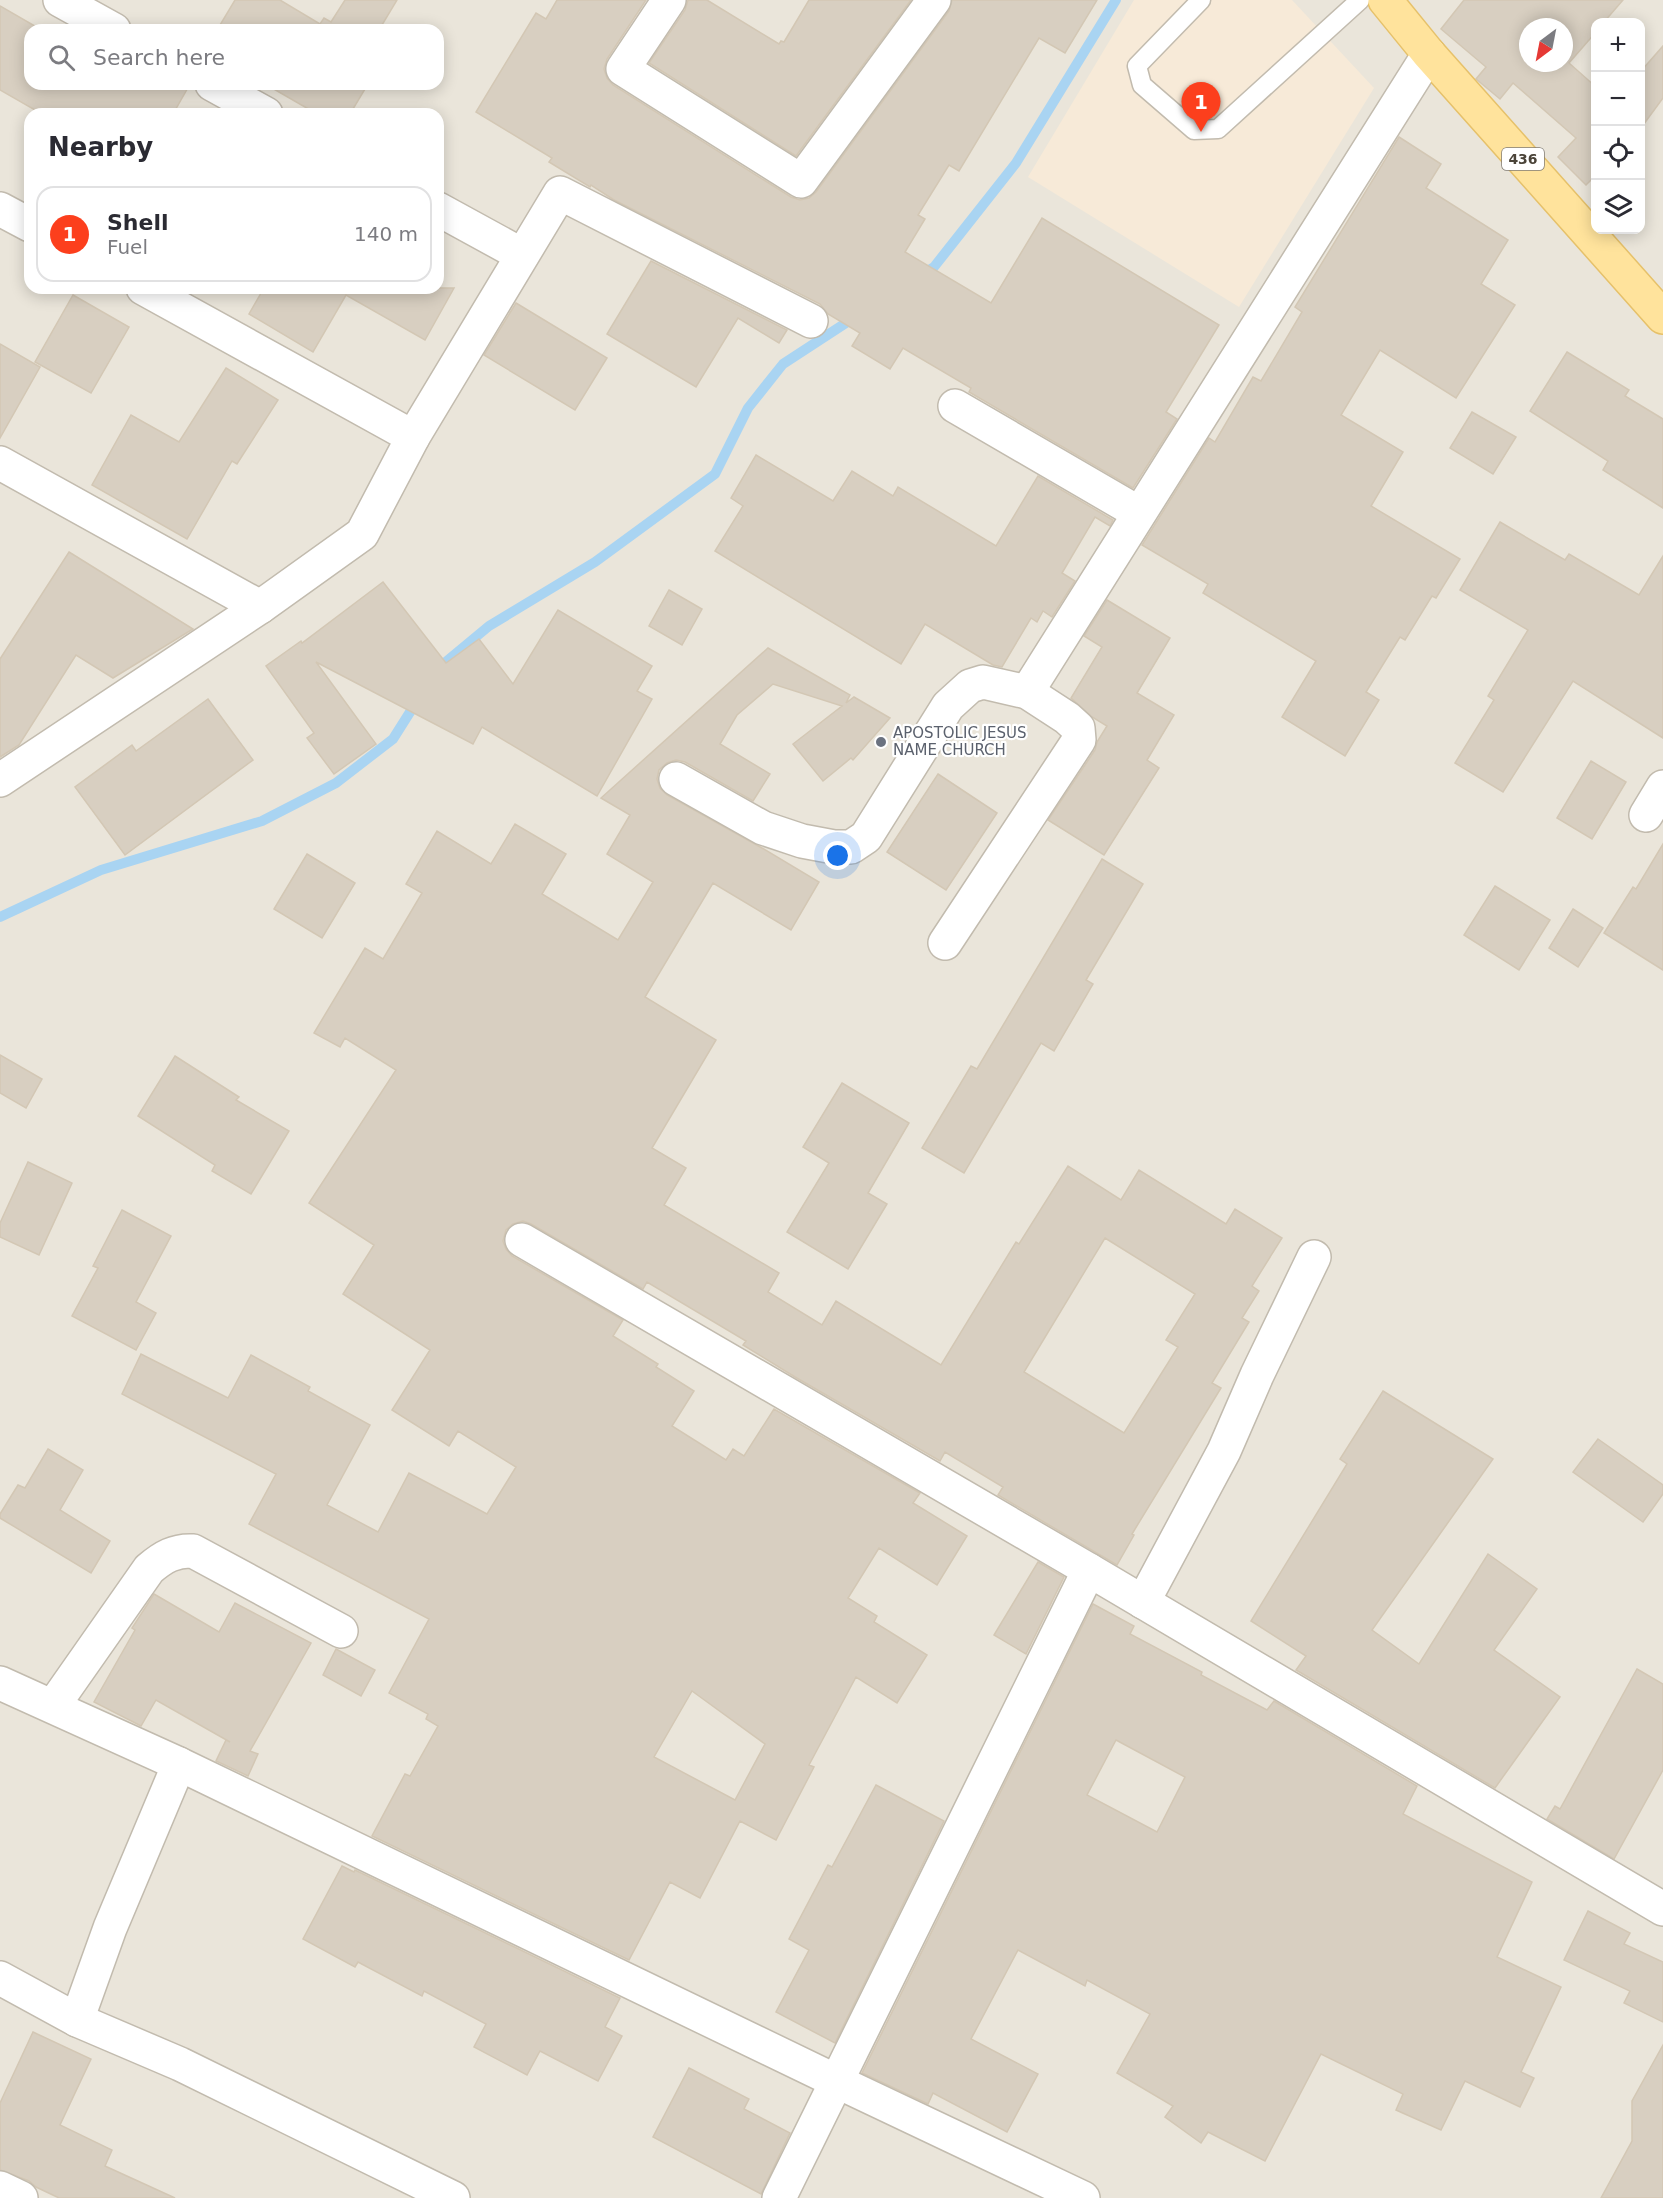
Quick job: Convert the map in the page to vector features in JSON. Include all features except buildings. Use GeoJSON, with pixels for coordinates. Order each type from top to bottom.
{"type":"FeatureCollection","features":[{"type":"Feature","properties":{"kind":"main road","name":"436"},"geometry":{"type":"LineString","coordinates":[[1385,0],[1663,317]]}},
{"type":"Feature","properties":{"kind":"street"},"geometry":{"type":"LineString","coordinates":[[60,0],[103,24]]}},
{"type":"Feature","properties":{"kind":"street"},"geometry":{"type":"LineString","coordinates":[[669,0],[623,69],[801,181],[934,0]]}},
{"type":"Feature","properties":{"kind":"street"},"geometry":{"type":"LineString","coordinates":[[1027,692],[1430,54]]}},
{"type":"Feature","properties":{"kind":"street"},"geometry":{"type":"LineString","coordinates":[[223,90],[255,108]]}},
{"type":"Feature","properties":{"kind":"street"},"geometry":{"type":"LineString","coordinates":[[0,780],[260,607],[362,534],[413,437],[560,193],[811,321]]}},
{"type":"Feature","properties":{"kind":"street"},"geometry":{"type":"LineString","coordinates":[[0,209],[24,222]]}},
{"type":"Feature","properties":{"kind":"street"},"geometry":{"type":"LineString","coordinates":[[444,212],[522,255]]}},
{"type":"Feature","properties":{"kind":"street"},"geometry":{"type":"LineString","coordinates":[[154,294],[413,437]]}},
{"type":"Feature","properties":{"kind":"street"},"geometry":{"type":"LineString","coordinates":[[955,406],[1139,513]]}},
{"type":"Feature","properties":{"kind":"street"},"geometry":{"type":"LineString","coordinates":[[0,463],[260,607]]}},
{"type":"Feature","properties":{"kind":"street"},"geometry":{"type":"LineString","coordinates":[[676,779],[763,828],[801,841],[834,847],[851,847],[866,837],[948,706],[970,686],[983,682],[1027,692],[1067,718],[1078,728],[1079,740],[945,944]]}},
{"type":"Feature","properties":{"kind":"street"},"geometry":{"type":"LineString","coordinates":[[1646,815],[1663,787]]}},
{"type":"Feature","properties":{"kind":"street"},"geometry":{"type":"LineString","coordinates":[[522,1240],[1089,1570],[1663,1909]]}},
{"type":"Feature","properties":{"kind":"street"},"geometry":{"type":"LineString","coordinates":[[1143,1602],[1224,1451],[1257,1375],[1314,1257]]}},
{"type":"Feature","properties":{"kind":"street"},"geometry":{"type":"LineString","coordinates":[[53,1706],[149,1569],[164,1557],[182,1551],[193,1551],[341,1631]]}},
{"type":"Feature","properties":{"kind":"street"},"geometry":{"type":"LineString","coordinates":[[779,2198],[1089,1570]]}},
{"type":"Feature","properties":{"kind":"street"},"geometry":{"type":"LineString","coordinates":[[0,1683],[179,1764],[1083,2198]]}},
{"type":"Feature","properties":{"kind":"street"},"geometry":{"type":"LineString","coordinates":[[77,2020],[110,1928],[179,1764]]}},
{"type":"Feature","properties":{"kind":"street"},"geometry":{"type":"LineString","coordinates":[[0,1977],[77,2020],[180,2064],[453,2198]]}},
{"type":"Feature","properties":{"kind":"street"},"geometry":{"type":"LineString","coordinates":[[0,2188],[21,2198]]}},
{"type":"Feature","properties":{"kind":"lane"},"geometry":{"type":"LineString","coordinates":[[1201,0],[1137,66],[1142,85],[1194,130],[1218,129],[1360,0]]}},
{"type":"Feature","properties":{"kind":"shaded area"},"geometry":{"type":"Polygon","coordinates":[[[0,0],[1663,0],[1663,2198],[0,2198],[0,0]]]}},
{"type":"Feature","properties":{"kind":"shaded area"},"geometry":{"type":"Polygon","coordinates":[[[1134,0],[1292,0],[1374,88],[1239,307],[1028,177],[1134,0]]]}},
{"type":"Feature","properties":{"kind":"waterway"},"geometry":{"type":"LineString","coordinates":[[921,275],[934,267],[1016,163],[1116,0]]}},
{"type":"Feature","properties":{"kind":"waterway"},"geometry":{"type":"LineString","coordinates":[[436,670],[489,626],[595,562],[715,474],[748,408],[783,364],[855,317]]}},
{"type":"Feature","properties":{"kind":"waterway"},"geometry":{"type":"LineString","coordinates":[[0,917],[101,870],[262,821],[336,783],[393,739],[417,701]]}},
{"type":"Feature","properties":{"kind":"place","name":"Shell"},"geometry":{"type":"Point","coordinates":[1201,132]}},
{"type":"Feature","properties":{"kind":"place","name":"APOSTOLIC JESUS NAME CHURCH"},"geometry":{"type":"Point","coordinates":[881,742]}}]}
